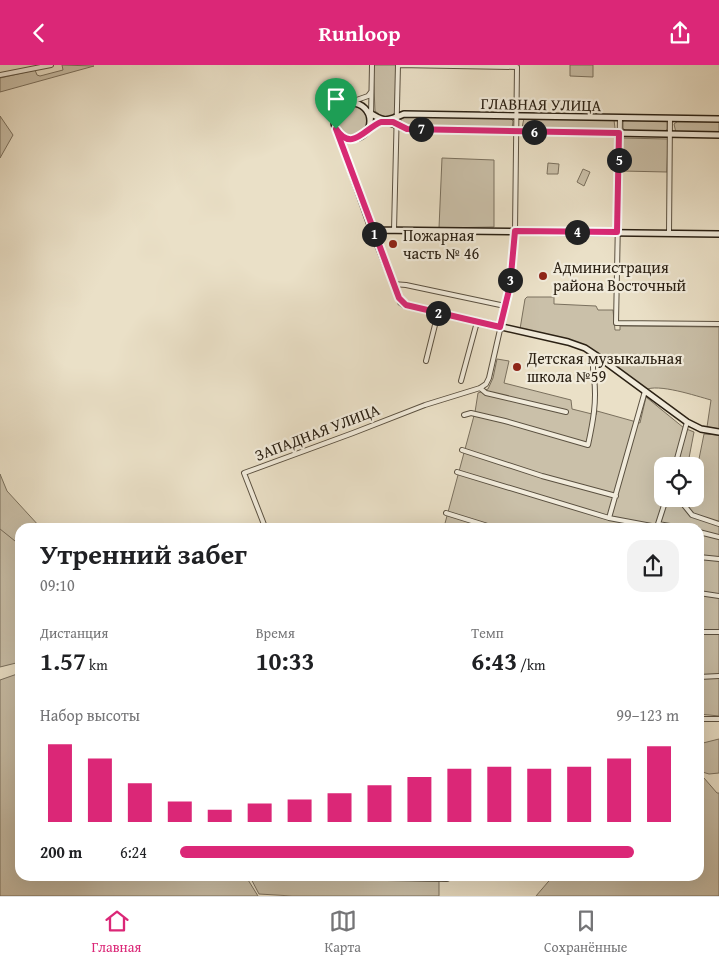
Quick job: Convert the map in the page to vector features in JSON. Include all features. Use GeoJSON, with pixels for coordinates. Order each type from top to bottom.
{"type":"FeatureCollection","features":[{"type":"Feature","properties":{"kind":"street"},"geometry":{"type":"LineString","coordinates":[[0,75],[52,65]]}},
{"type":"Feature","properties":{"kind":"street"},"geometry":{"type":"LineString","coordinates":[[342,144],[365,133],[370,124],[372,65]]}},
{"type":"Feature","properties":{"kind":"street"},"geometry":{"type":"LineString","coordinates":[[394,230],[398,65],[517,67],[515,231],[510,286],[488,379],[486,384],[480,388],[486,393],[566,412]]}},
{"type":"Feature","properties":{"kind":"street"},"geometry":{"type":"LineString","coordinates":[[371,92],[368,96],[340,107],[335,113],[334,121],[372,230],[399,298],[406,305],[568,342],[584,348],[598,356],[686,422],[701,429],[719,432]]}},
{"type":"Feature","properties":{"kind":"street"},"geometry":{"type":"LineString","coordinates":[[348,103],[360,104],[369,112]]}},
{"type":"Feature","properties":{"kind":"street","name":"ГЛАВНАЯ УЛИЦА"},"geometry":{"type":"LineString","coordinates":[[369,112],[381,120],[391,120],[404,114],[719,119]]}},
{"type":"Feature","properties":{"kind":"street"},"geometry":{"type":"LineString","coordinates":[[620,118],[616,323],[719,324]]}},
{"type":"Feature","properties":{"kind":"street"},"geometry":{"type":"LineString","coordinates":[[669,233],[670,119]]}},
{"type":"Feature","properties":{"kind":"street","name":"ГЛАВНАЯ УЛИЦА"},"geometry":{"type":"LineString","coordinates":[[365,133],[381,122],[391,122],[407,129],[719,135]]}},
{"type":"Feature","properties":{"kind":"street"},"geometry":{"type":"LineString","coordinates":[[336,129],[343,136],[355,138]]}},
{"type":"Feature","properties":{"kind":"street"},"geometry":{"type":"LineString","coordinates":[[372,230],[719,234]]}},
{"type":"Feature","properties":{"kind":"street"},"geometry":{"type":"LineString","coordinates":[[393,283],[505,306]]}},
{"type":"Feature","properties":{"kind":"street"},"geometry":{"type":"LineString","coordinates":[[426,361],[438,313]]}},
{"type":"Feature","properties":{"kind":"street"},"geometry":{"type":"LineString","coordinates":[[461,381],[477,322]]}},
{"type":"Feature","properties":{"kind":"street"},"geometry":{"type":"LineString","coordinates":[[464,415],[471,413],[505,421],[588,445],[596,409],[595,380],[592,367],[598,356]]}},
{"type":"Feature","properties":{"kind":"street","name":"ЗАПАДНАЯ УЛИЦА"},"geometry":{"type":"LineString","coordinates":[[263,523],[244,473],[425,405],[480,388]]}},
{"type":"Feature","properties":{"kind":"street"},"geometry":{"type":"LineString","coordinates":[[609,518],[646,391]]}},
{"type":"Feature","properties":{"kind":"street"},"geometry":{"type":"LineString","coordinates":[[677,457],[686,422]]}},
{"type":"Feature","properties":{"kind":"street"},"geometry":{"type":"LineString","coordinates":[[462,450],[542,476],[616,496]]}},
{"type":"Feature","properties":{"kind":"street"},"geometry":{"type":"LineString","coordinates":[[457,472],[609,518],[640,523]]}},
{"type":"Feature","properties":{"kind":"street"},"geometry":{"type":"LineString","coordinates":[[659,523],[664,507]]}},
{"type":"Feature","properties":{"kind":"street"},"geometry":{"type":"LineString","coordinates":[[686,507],[692,515],[719,524]]}},
{"type":"Feature","properties":{"kind":"street"},"geometry":{"type":"LineString","coordinates":[[446,513],[479,523]]}},
{"type":"Feature","properties":{"kind":"street"},"geometry":{"type":"LineString","coordinates":[[704,533],[719,537]]}},
{"type":"Feature","properties":{"kind":"street"},"geometry":{"type":"LineString","coordinates":[[704,558],[719,559]]}},
{"type":"Feature","properties":{"kind":"street"},"geometry":{"type":"LineString","coordinates":[[704,594],[719,596]]}},
{"type":"Feature","properties":{"kind":"street"},"geometry":{"type":"LineString","coordinates":[[704,632],[719,632]]}},
{"type":"Feature","properties":{"kind":"street"},"geometry":{"type":"LineString","coordinates":[[704,677],[719,676]]}},
{"type":"Feature","properties":{"kind":"street"},"geometry":{"type":"LineString","coordinates":[[704,719],[719,719]]}},
{"type":"Feature","properties":{"kind":"shaded area"},"geometry":{"type":"Polygon","coordinates":[[[62,65],[94,66],[0,92],[0,78],[35,70],[37,75],[40,76],[63,70],[62,65]]]}},
{"type":"Feature","properties":{"kind":"shaded area"},"geometry":{"type":"Polygon","coordinates":[[[373,65],[396,65],[395,112],[391,117],[384,118],[375,111],[373,65]]]}},
{"type":"Feature","properties":{"kind":"shaded area"},"geometry":{"type":"Polygon","coordinates":[[[570,65],[593,65],[593,77],[570,76],[570,65]]]}},
{"type":"Feature","properties":{"kind":"shaded area"},"geometry":{"type":"Polygon","coordinates":[[[352,105],[358,106],[363,110],[367,115],[367,127],[363,132],[358,136],[352,137],[346,136],[341,132],[337,127],[336,121],[337,115],[341,110],[346,106],[352,105]]]}},
{"type":"Feature","properties":{"kind":"shaded area"},"geometry":{"type":"Polygon","coordinates":[[[0,116],[13,135],[0,158],[0,116]]]}},
{"type":"Feature","properties":{"kind":"shaded area"},"geometry":{"type":"Polygon","coordinates":[[[404,116],[510,118],[513,121],[512,129],[404,127],[401,124],[401,119],[404,116]]]}},
{"type":"Feature","properties":{"kind":"shaded area"},"geometry":{"type":"Polygon","coordinates":[[[524,118],[611,119],[614,120],[615,128],[611,131],[524,130],[522,128],[524,118]]]}},
{"type":"Feature","properties":{"kind":"shaded area"},"geometry":{"type":"Polygon","coordinates":[[[626,119],[664,119],[667,122],[667,129],[664,132],[626,131],[623,128],[623,122],[626,119]]]}},
{"type":"Feature","properties":{"kind":"shaded area"},"geometry":{"type":"Polygon","coordinates":[[[678,121],[719,121],[719,134],[676,133],[674,124],[678,121]]]}},
{"type":"Feature","properties":{"kind":"shaded area"},"geometry":{"type":"Polygon","coordinates":[[[622,138],[668,139],[667,172],[622,171],[622,138]]]}},
{"type":"Feature","properties":{"kind":"shaded area"},"geometry":{"type":"Polygon","coordinates":[[[442,158],[494,160],[494,227],[439,228],[442,158]]]}},
{"type":"Feature","properties":{"kind":"shaded area"},"geometry":{"type":"Polygon","coordinates":[[[548,163],[559,164],[558,174],[547,174],[548,163]]]}},
{"type":"Feature","properties":{"kind":"shaded area"},"geometry":{"type":"Polygon","coordinates":[[[583,169],[590,172],[584,186],[577,182],[583,169]]]}},
{"type":"Feature","properties":{"kind":"shaded area"},"geometry":{"type":"Polygon","coordinates":[[[527,297],[554,297],[554,304],[596,306],[598,310],[613,310],[615,330],[620,330],[620,326],[719,327],[719,429],[707,427],[711,400],[668,389],[651,388],[645,390],[604,357],[587,347],[520,329],[525,299],[527,297]]]}},
{"type":"Feature","properties":{"kind":"shaded area"},"geometry":{"type":"Polygon","coordinates":[[[497,359],[509,361],[504,383],[571,400],[572,409],[596,415],[597,411],[640,423],[646,397],[684,428],[694,432],[689,457],[654,457],[654,507],[704,507],[704,457],[699,457],[704,434],[719,435],[719,716],[704,714],[704,523],[445,523],[475,412],[478,393],[488,389],[493,378],[497,359]]]}},
{"type":"Feature","properties":{"kind":"shaded area"},"geometry":{"type":"Polygon","coordinates":[[[0,474],[7,491],[36,523],[15,523],[15,663],[0,667],[0,474]]]}},
{"type":"Feature","properties":{"kind":"shaded area"},"geometry":{"type":"Polygon","coordinates":[[[15,675],[15,881],[249,881],[258,896],[0,896],[0,680],[15,675]]]}},
{"type":"Feature","properties":{"kind":"shaded area"},"geometry":{"type":"Polygon","coordinates":[[[719,739],[719,773],[704,772],[704,743],[719,739]]]}},
{"type":"Feature","properties":{"kind":"shaded area"},"geometry":{"type":"Polygon","coordinates":[[[704,778],[719,793],[719,896],[536,896],[549,881],[704,881],[704,778]]]}},
{"type":"Feature","properties":{"kind":"shaded area"},"geometry":{"type":"Polygon","coordinates":[[[252,881],[439,881],[439,896],[292,896],[259,894],[252,881]]]}},
{"type":"Feature","properties":{"kind":"waterway"},"geometry":{"type":"LineString","coordinates":[[0,529],[15,541]]}},
{"type":"Feature","properties":{"kind":"place","name":"Пожарная часть № 46"},"geometry":{"type":"Point","coordinates":[393,244]}},
{"type":"Feature","properties":{"kind":"place","name":"Администрация района Восточный"},"geometry":{"type":"Point","coordinates":[543,276]}},
{"type":"Feature","properties":{"kind":"place","name":"Детская музыкальная школа №59"},"geometry":{"type":"Point","coordinates":[517,367]}},
{"type":"Feature","properties":{"kind":"route"},"geometry":{"type":"LineString","coordinates":[[381,122],[393,122],[407,129],[619,133],[617,232],[515,231],[510,286],[500,327],[406,305],[399,298],[372,230],[336,129],[340,135],[350,139],[359,137],[381,122]]}}]}
